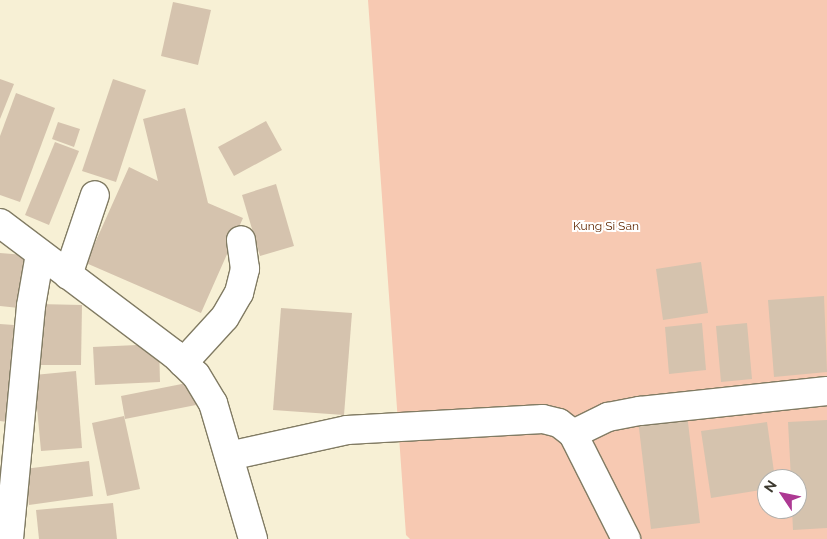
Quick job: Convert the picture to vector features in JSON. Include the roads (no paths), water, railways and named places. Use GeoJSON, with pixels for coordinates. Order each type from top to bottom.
{"type":"FeatureCollection","features":[{"type":"Feature","properties":{"kind":"street"},"geometry":{"type":"LineString","coordinates":[[68,275],[96,196]]}},
{"type":"Feature","properties":{"kind":"street"},"geometry":{"type":"LineString","coordinates":[[0,223],[183,363],[196,375],[213,402],[252,539]]}},
{"type":"Feature","properties":{"kind":"street"},"geometry":{"type":"LineString","coordinates":[[183,363],[226,317],[238,293],[245,269],[241,240]]}},
{"type":"Feature","properties":{"kind":"street"},"geometry":{"type":"LineString","coordinates":[[9,539],[31,306],[40,254]]}},
{"type":"Feature","properties":{"kind":"street"},"geometry":{"type":"LineString","coordinates":[[573,434],[608,417],[640,410],[827,391]]}},
{"type":"Feature","properties":{"kind":"street"},"geometry":{"type":"LineString","coordinates":[[229,456],[347,430],[526,418],[560,423],[573,434],[626,539]]}},
{"type":"Feature","properties":{"kind":"park label","name":"Kung Si San"},"geometry":{"type":"Point","coordinates":[606,227]}}]}
